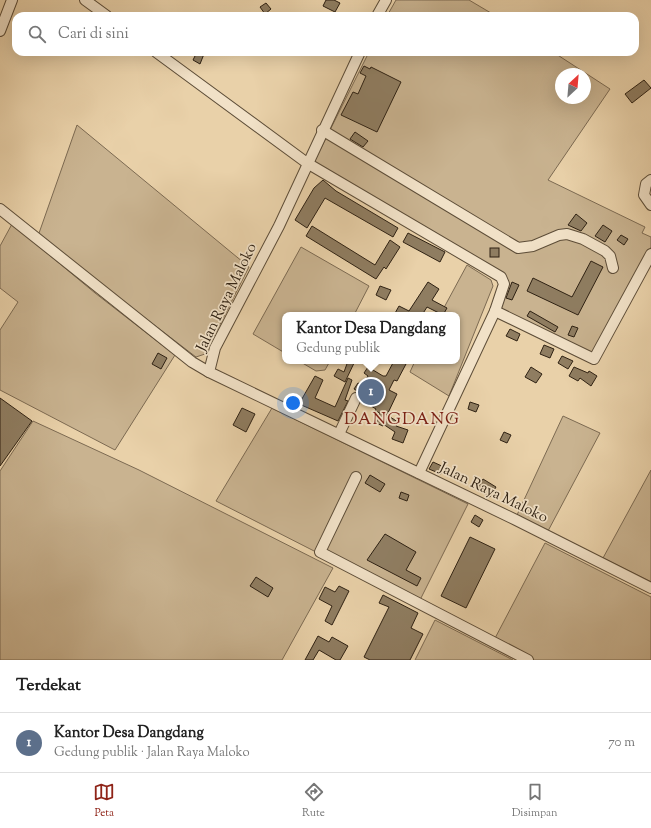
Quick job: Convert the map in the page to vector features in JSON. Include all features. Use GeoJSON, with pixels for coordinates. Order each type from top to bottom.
{"type":"FeatureCollection","features":[{"type":"Feature","properties":{"kind":"street"},"geometry":{"type":"LineString","coordinates":[[0,31],[12,0]]}},
{"type":"Feature","properties":{"kind":"street"},"geometry":{"type":"LineString","coordinates":[[85,0],[102,12]]}},
{"type":"Feature","properties":{"kind":"street"},"geometry":{"type":"LineString","coordinates":[[379,12],[386,0]]}},
{"type":"Feature","properties":{"kind":"street"},"geometry":{"type":"LineString","coordinates":[[161,56],[307,163],[501,277],[504,284],[495,311],[419,473]]}},
{"type":"Feature","properties":{"kind":"street","name":"Jalan Raya Maloko"},"geometry":{"type":"LineString","coordinates":[[358,56],[322,130],[279,226],[215,348],[209,372],[419,473],[651,588]]}},
{"type":"Feature","properties":{"kind":"street"},"geometry":{"type":"LineString","coordinates":[[322,130],[518,248],[533,246],[559,235],[567,234],[583,239],[605,251],[610,256],[613,268]]}},
{"type":"Feature","properties":{"kind":"street"},"geometry":{"type":"LineString","coordinates":[[651,180],[646,184],[644,196],[651,205]]}},
{"type":"Feature","properties":{"kind":"street"},"geometry":{"type":"LineString","coordinates":[[0,209],[192,362],[209,372]]}},
{"type":"Feature","properties":{"kind":"street"},"geometry":{"type":"LineString","coordinates":[[495,311],[594,359],[651,254]]}},
{"type":"Feature","properties":{"kind":"street"},"geometry":{"type":"LineString","coordinates":[[339,434],[356,398]]}},
{"type":"Feature","properties":{"kind":"street"},"geometry":{"type":"LineString","coordinates":[[356,477],[320,552],[528,660]]}},
{"type":"Feature","properties":{"kind":"shaded area"},"geometry":{"type":"Polygon","coordinates":[[[396,0],[469,0],[489,12],[389,12],[396,0]]]}},
{"type":"Feature","properties":{"kind":"shaded area"},"geometry":{"type":"Polygon","coordinates":[[[367,56],[559,56],[578,68],[555,68],[555,104],[591,104],[591,77],[610,89],[548,180],[645,227],[642,233],[651,237],[651,247],[590,358],[494,308],[506,278],[314,162],[367,56]]]}},
{"type":"Feature","properties":{"kind":"shaded area"},"geometry":{"type":"Polygon","coordinates":[[[77,125],[249,267],[205,354],[196,357],[38,236],[77,125]]]}},
{"type":"Feature","properties":{"kind":"shaded area"},"geometry":{"type":"Polygon","coordinates":[[[12,224],[95,293],[175,355],[115,450],[0,390],[0,330],[18,302],[0,288],[0,246],[12,224]]]}},
{"type":"Feature","properties":{"kind":"shaded area"},"geometry":{"type":"Polygon","coordinates":[[[301,247],[369,286],[356,312],[282,312],[282,351],[253,334],[301,247]]]}},
{"type":"Feature","properties":{"kind":"shaded area"},"geometry":{"type":"Polygon","coordinates":[[[467,265],[491,280],[493,286],[449,396],[410,372],[414,364],[460,364],[460,312],[442,312],[467,265]]]}},
{"type":"Feature","properties":{"kind":"shaded area"},"geometry":{"type":"Polygon","coordinates":[[[304,364],[328,364],[325,370],[316,371],[304,364]]]}},
{"type":"Feature","properties":{"kind":"shaded area"},"geometry":{"type":"Polygon","coordinates":[[[272,408],[468,504],[418,604],[216,501],[272,408]]]}},
{"type":"Feature","properties":{"kind":"shaded area"},"geometry":{"type":"Polygon","coordinates":[[[563,416],[600,433],[548,531],[517,515],[563,416]]]}},
{"type":"Feature","properties":{"kind":"shaded area"},"geometry":{"type":"Polygon","coordinates":[[[33,421],[139,470],[333,568],[282,660],[0,660],[0,471],[33,421]]]}},
{"type":"Feature","properties":{"kind":"shaded area"},"geometry":{"type":"Polygon","coordinates":[[[651,470],[651,582],[603,558],[651,470]]]}},
{"type":"Feature","properties":{"kind":"shaded area"},"geometry":{"type":"Polygon","coordinates":[[[545,543],[651,597],[651,660],[528,660],[493,642],[545,543]]]}},
{"type":"Feature","properties":{"kind":"shaded area"},"geometry":{"type":"Polygon","coordinates":[[[435,620],[513,660],[415,660],[435,620]]]}},
{"type":"Feature","properties":{"kind":"building"},"geometry":{"type":"Polygon","coordinates":[[[326,0],[334,0],[340,3],[335,12],[323,6],[326,0]]]}},
{"type":"Feature","properties":{"kind":"building"},"geometry":{"type":"Polygon","coordinates":[[[266,3],[271,9],[267,12],[264,12],[260,7],[266,3]]]}},
{"type":"Feature","properties":{"kind":"building"},"geometry":{"type":"Polygon","coordinates":[[[195,56],[203,56],[200,64],[193,60],[195,56]]]}},
{"type":"Feature","properties":{"kind":"building"},"geometry":{"type":"Polygon","coordinates":[[[364,66],[370,69],[371,67],[401,82],[377,132],[341,115],[353,92],[358,94],[366,76],[360,73],[364,66]]]}},
{"type":"Feature","properties":{"kind":"building"},"geometry":{"type":"Polygon","coordinates":[[[644,80],[651,88],[632,103],[625,94],[644,80]]]}},
{"type":"Feature","properties":{"kind":"building"},"geometry":{"type":"Polygon","coordinates":[[[355,132],[368,141],[363,147],[350,139],[355,132]]]}},
{"type":"Feature","properties":{"kind":"building"},"geometry":{"type":"Polygon","coordinates":[[[323,180],[336,191],[398,228],[393,237],[325,198],[307,228],[295,220],[314,188],[323,180]]]}},
{"type":"Feature","properties":{"kind":"building"},"geometry":{"type":"Polygon","coordinates":[[[576,214],[587,223],[581,231],[568,225],[576,214]]]}},
{"type":"Feature","properties":{"kind":"building"},"geometry":{"type":"Polygon","coordinates":[[[603,225],[612,231],[605,242],[595,236],[603,225]]]}},
{"type":"Feature","properties":{"kind":"building"},"geometry":{"type":"Polygon","coordinates":[[[312,226],[375,265],[390,240],[400,247],[386,269],[384,267],[376,279],[306,236],[312,226]]]}},
{"type":"Feature","properties":{"kind":"building"},"geometry":{"type":"Polygon","coordinates":[[[408,233],[445,252],[440,262],[403,242],[408,233]]]}},
{"type":"Feature","properties":{"kind":"building"},"geometry":{"type":"Polygon","coordinates":[[[621,235],[628,239],[624,245],[617,240],[621,235]]]}},
{"type":"Feature","properties":{"kind":"building"},"geometry":{"type":"Polygon","coordinates":[[[490,248],[499,248],[499,257],[490,257],[490,248]]]}},
{"type":"Feature","properties":{"kind":"building"},"geometry":{"type":"Polygon","coordinates":[[[591,261],[603,267],[578,315],[527,291],[533,278],[572,297],[591,261]]]}},
{"type":"Feature","properties":{"kind":"building"},"geometry":{"type":"Polygon","coordinates":[[[428,282],[439,289],[432,300],[447,308],[445,312],[437,312],[427,307],[424,312],[396,312],[399,306],[409,311],[428,282]]]}},
{"type":"Feature","properties":{"kind":"building"},"geometry":{"type":"Polygon","coordinates":[[[512,282],[519,285],[512,300],[506,298],[512,282]]]}},
{"type":"Feature","properties":{"kind":"building"},"geometry":{"type":"Polygon","coordinates":[[[380,286],[391,290],[386,300],[376,295],[380,286]]]}},
{"type":"Feature","properties":{"kind":"building"},"geometry":{"type":"Polygon","coordinates":[[[530,311],[558,327],[555,332],[527,316],[530,311]]]}},
{"type":"Feature","properties":{"kind":"building"},"geometry":{"type":"Polygon","coordinates":[[[572,326],[578,328],[574,337],[568,335],[572,326]]]}},
{"type":"Feature","properties":{"kind":"building"},"geometry":{"type":"Polygon","coordinates":[[[510,329],[520,334],[517,341],[506,336],[510,329]]]}},
{"type":"Feature","properties":{"kind":"building"},"geometry":{"type":"Polygon","coordinates":[[[544,345],[554,349],[550,358],[540,354],[544,345]]]}},
{"type":"Feature","properties":{"kind":"building"},"geometry":{"type":"Polygon","coordinates":[[[158,353],[167,358],[161,369],[152,364],[158,353]]]}},
{"type":"Feature","properties":{"kind":"building"},"geometry":{"type":"Polygon","coordinates":[[[562,356],[573,361],[568,369],[558,363],[562,356]]]}},
{"type":"Feature","properties":{"kind":"building"},"geometry":{"type":"Polygon","coordinates":[[[347,364],[354,364],[345,382],[334,376],[338,369],[344,372],[347,364]]]}},
{"type":"Feature","properties":{"kind":"building"},"geometry":{"type":"Polygon","coordinates":[[[392,364],[406,364],[397,381],[394,380],[389,390],[397,394],[387,415],[398,422],[396,426],[408,430],[403,443],[392,439],[395,432],[383,424],[383,426],[376,423],[380,413],[375,411],[376,409],[363,401],[366,396],[354,389],[358,383],[363,385],[368,376],[364,373],[368,367],[383,376],[386,376],[392,364]]]}},
{"type":"Feature","properties":{"kind":"building"},"geometry":{"type":"Polygon","coordinates":[[[531,367],[542,374],[536,383],[525,377],[531,367]]]}},
{"type":"Feature","properties":{"kind":"building"},"geometry":{"type":"Polygon","coordinates":[[[574,367],[588,373],[589,371],[597,376],[591,386],[580,378],[578,381],[569,376],[574,367]]]}},
{"type":"Feature","properties":{"kind":"building"},"geometry":{"type":"Polygon","coordinates":[[[315,376],[323,380],[315,398],[335,407],[348,378],[352,380],[345,400],[348,401],[338,421],[299,404],[315,376]]]}},
{"type":"Feature","properties":{"kind":"building"},"geometry":{"type":"Polygon","coordinates":[[[0,398],[32,421],[0,466],[0,398]]]}},
{"type":"Feature","properties":{"kind":"building"},"geometry":{"type":"Polygon","coordinates":[[[470,402],[479,405],[476,412],[468,409],[470,402]]]}},
{"type":"Feature","properties":{"kind":"building"},"geometry":{"type":"Polygon","coordinates":[[[242,408],[255,414],[246,432],[233,425],[242,408]]]}},
{"type":"Feature","properties":{"kind":"building"},"geometry":{"type":"Polygon","coordinates":[[[504,432],[511,435],[507,443],[500,440],[504,432]]]}},
{"type":"Feature","properties":{"kind":"building"},"geometry":{"type":"Polygon","coordinates":[[[433,462],[444,467],[441,474],[429,469],[433,462]]]}},
{"type":"Feature","properties":{"kind":"building"},"geometry":{"type":"Polygon","coordinates":[[[370,475],[385,484],[380,492],[365,483],[370,475]]]}},
{"type":"Feature","properties":{"kind":"building"},"geometry":{"type":"Polygon","coordinates":[[[483,479],[496,487],[490,497],[477,489],[483,479]]]}},
{"type":"Feature","properties":{"kind":"building"},"geometry":{"type":"Polygon","coordinates":[[[401,492],[409,495],[407,501],[399,498],[401,492]]]}},
{"type":"Feature","properties":{"kind":"building"},"geometry":{"type":"Polygon","coordinates":[[[475,515],[483,520],[479,527],[471,522],[475,515]]]}},
{"type":"Feature","properties":{"kind":"building"},"geometry":{"type":"Polygon","coordinates":[[[385,534],[416,552],[406,570],[421,578],[417,586],[367,560],[385,534]]]}},
{"type":"Feature","properties":{"kind":"building"},"geometry":{"type":"Polygon","coordinates":[[[470,537],[495,549],[466,608],[441,596],[470,537]]]}},
{"type":"Feature","properties":{"kind":"building"},"geometry":{"type":"Polygon","coordinates":[[[256,577],[273,588],[268,597],[250,586],[256,577]]]}},
{"type":"Feature","properties":{"kind":"building"},"geometry":{"type":"Polygon","coordinates":[[[339,586],[349,591],[332,625],[325,621],[332,606],[319,599],[325,587],[335,592],[339,586]]]}},
{"type":"Feature","properties":{"kind":"building"},"geometry":{"type":"Polygon","coordinates":[[[383,595],[418,613],[411,628],[423,634],[410,660],[370,660],[364,657],[389,607],[379,603],[383,595]]]}},
{"type":"Feature","properties":{"kind":"building"},"geometry":{"type":"Polygon","coordinates":[[[318,636],[329,642],[332,637],[348,646],[340,660],[336,660],[319,650],[313,660],[305,660],[318,636]]]}},
{"type":"Feature","properties":{"kind":"place","name":"Kantor Desa Dangdang"},"geometry":{"type":"Point","coordinates":[371,392]}},
{"type":"Feature","properties":{"kind":"district","name":"DANGDANG"},"geometry":{"type":"Point","coordinates":[402,418]}}]}
